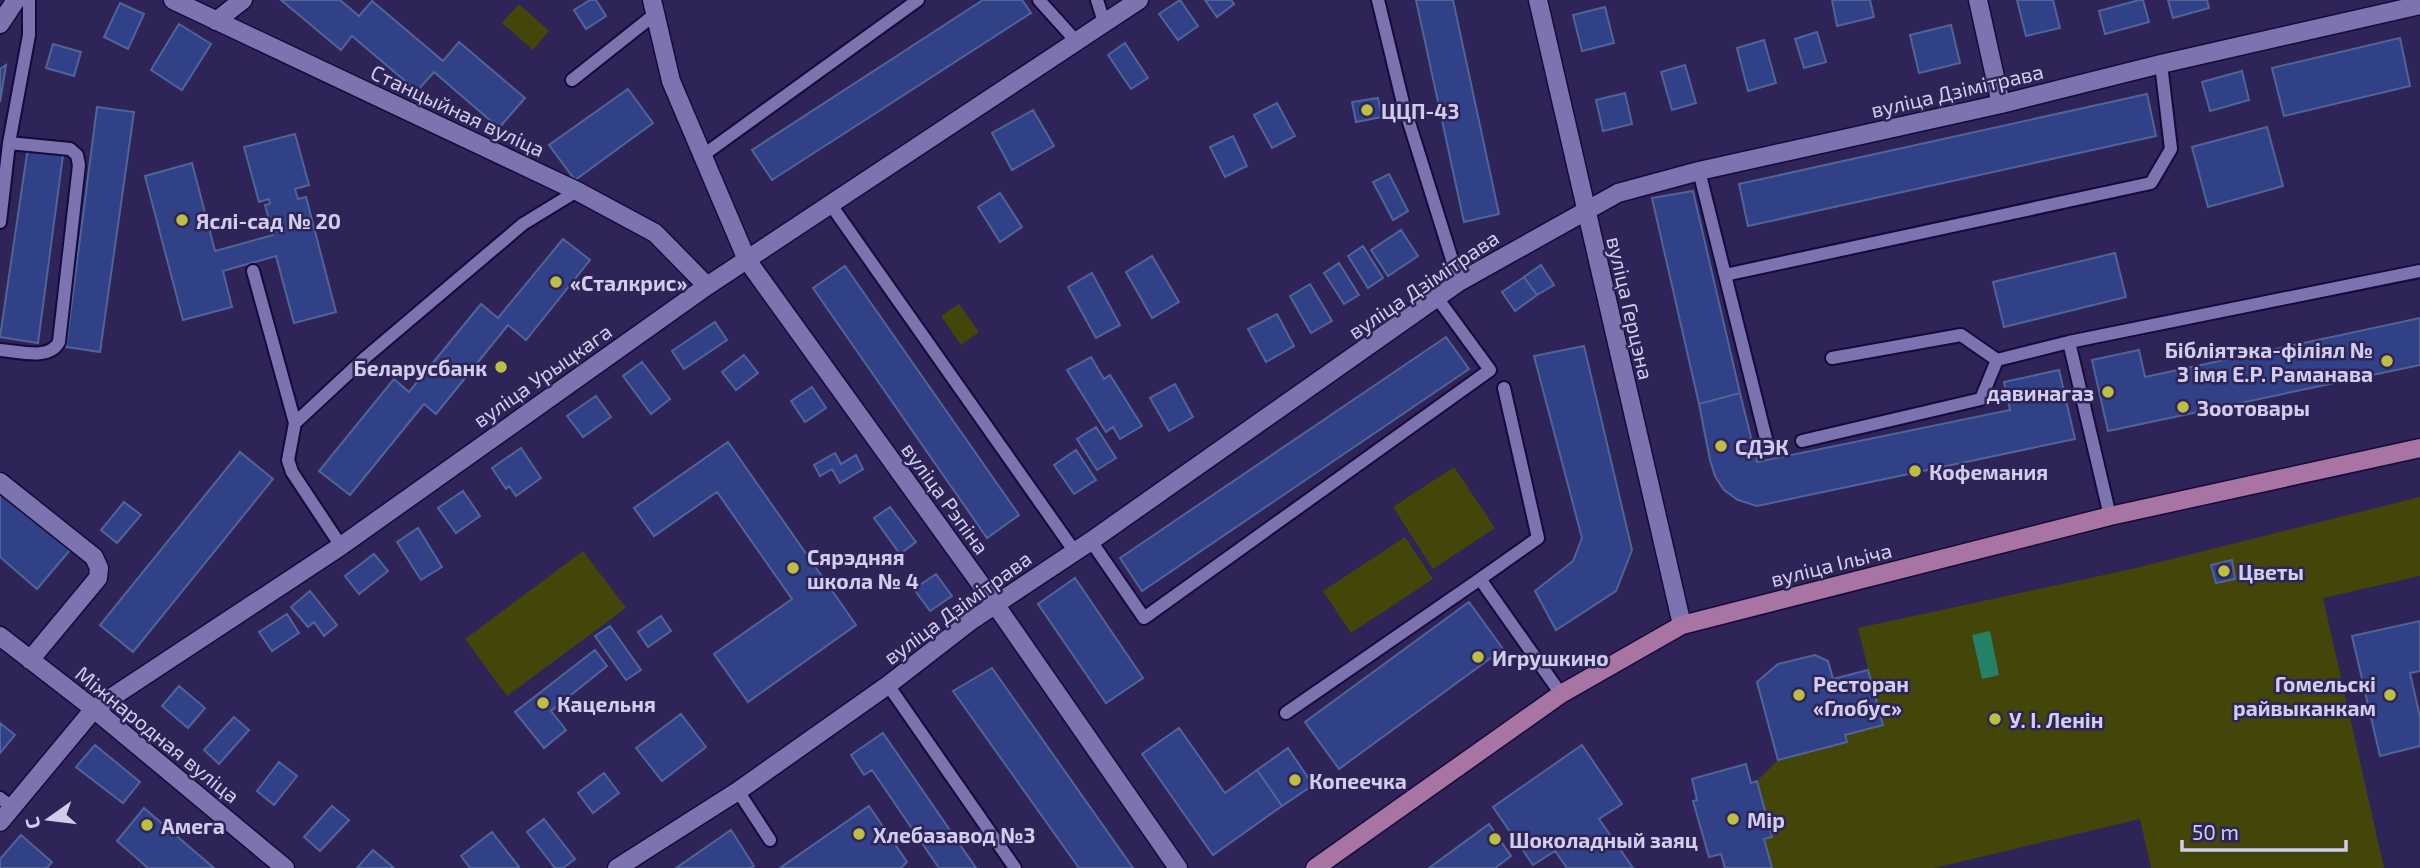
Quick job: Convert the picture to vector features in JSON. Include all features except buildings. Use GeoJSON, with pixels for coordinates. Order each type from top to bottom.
{"type":"FeatureCollection","features":[{"type":"Feature","properties":{"kind":"main road","name":"вуліца Ільіча"},"geometry":{"type":"LineString","coordinates":[[1315,868],[1562,694],[1682,625],[2110,516],[2420,448]]}},
{"type":"Feature","properties":{"kind":"street"},"geometry":{"type":"LineString","coordinates":[[0,24],[16,0]]}},
{"type":"Feature","properties":{"kind":"street","name":"Станцыйная вуліца"},"geometry":{"type":"LineString","coordinates":[[173,0],[577,191],[655,233],[707,286]]}},
{"type":"Feature","properties":{"kind":"street"},"geometry":{"type":"LineString","coordinates":[[216,21],[243,0]]}},
{"type":"Feature","properties":{"kind":"street","name":"вуліца Урыцкага"},"geometry":{"type":"LineString","coordinates":[[0,822],[6,803],[94,709],[341,546],[707,286],[1139,0]]}},
{"type":"Feature","properties":{"kind":"street","name":"вуліца Герцэна"},"geometry":{"type":"LineString","coordinates":[[1538,0],[1682,625]]}},
{"type":"Feature","properties":{"kind":"street"},"geometry":{"type":"LineString","coordinates":[[1978,0],[2001,104]]}},
{"type":"Feature","properties":{"kind":"street","name":"вуліца Дзімітрава"},"geometry":{"type":"LineString","coordinates":[[617,868],[738,791],[888,685],[995,604],[1076,552],[1460,282],[1618,192],[2420,5]]}},
{"type":"Feature","properties":{"kind":"street","name":"вуліца Рэпіна"},"geometry":{"type":"LineString","coordinates":[[653,8],[671,81],[747,260],[995,604],[1178,868]]}},
{"type":"Feature","properties":{"kind":"street"},"geometry":{"type":"LineString","coordinates":[[0,482],[93,557],[99,568],[97,578],[30,660]]}},
{"type":"Feature","properties":{"kind":"street","name":"Міжнародная вуліца"},"geometry":{"type":"LineString","coordinates":[[0,636],[94,709],[285,868]]}},
{"type":"Feature","properties":{"kind":"lane"},"geometry":{"type":"LineString","coordinates":[[0,222],[9,143],[29,35],[29,0]]}},
{"type":"Feature","properties":{"kind":"lane"},"geometry":{"type":"LineString","coordinates":[[702,156],[918,0]]}},
{"type":"Feature","properties":{"kind":"lane"},"geometry":{"type":"LineString","coordinates":[[1039,0],[1076,41]]}},
{"type":"Feature","properties":{"kind":"lane"},"geometry":{"type":"LineString","coordinates":[[1097,0],[1104,22]]}},
{"type":"Feature","properties":{"kind":"lane"},"geometry":{"type":"LineString","coordinates":[[1378,0],[1404,103],[1460,282]]}},
{"type":"Feature","properties":{"kind":"lane"},"geometry":{"type":"LineString","coordinates":[[572,80],[653,8]]}},
{"type":"Feature","properties":{"kind":"lane"},"geometry":{"type":"LineString","coordinates":[[1725,275],[2151,183],[2171,149],[2161,65]]}},
{"type":"Feature","properties":{"kind":"lane"},"geometry":{"type":"LineString","coordinates":[[0,350],[46,353],[55,350],[59,342],[79,165],[78,155],[70,149],[9,143]]}},
{"type":"Feature","properties":{"kind":"lane"},"geometry":{"type":"LineString","coordinates":[[1699,171],[1766,439]]}},
{"type":"Feature","properties":{"kind":"lane"},"geometry":{"type":"LineString","coordinates":[[295,423],[366,357],[523,224],[577,191]]}},
{"type":"Feature","properties":{"kind":"lane"},"geometry":{"type":"LineString","coordinates":[[831,205],[1076,552]]}},
{"type":"Feature","properties":{"kind":"lane"},"geometry":{"type":"LineString","coordinates":[[253,271],[295,423],[288,460],[292,472],[341,546]]}},
{"type":"Feature","properties":{"kind":"lane"},"geometry":{"type":"LineString","coordinates":[[1832,358],[1961,335],[1997,360],[2069,342],[2420,271]]}},
{"type":"Feature","properties":{"kind":"lane"},"geometry":{"type":"LineString","coordinates":[[1091,541],[1144,618],[1490,370],[1438,299]]}},
{"type":"Feature","properties":{"kind":"lane"},"geometry":{"type":"LineString","coordinates":[[2069,342],[2110,516]]}},
{"type":"Feature","properties":{"kind":"lane"},"geometry":{"type":"LineString","coordinates":[[1802,441],[1981,399],[1997,360]]}},
{"type":"Feature","properties":{"kind":"lane"},"geometry":{"type":"LineString","coordinates":[[1286,712],[1538,538],[1504,388]]}},
{"type":"Feature","properties":{"kind":"lane"},"geometry":{"type":"LineString","coordinates":[[1480,579],[1562,694]]}},
{"type":"Feature","properties":{"kind":"lane"},"geometry":{"type":"LineString","coordinates":[[888,685],[1015,868]]}},
{"type":"Feature","properties":{"kind":"lane"},"geometry":{"type":"LineString","coordinates":[[738,791],[770,840]]}},
{"type":"Feature","properties":{"kind":"shaded area"},"geometry":{"type":"Polygon","coordinates":[[[519,4],[549,31],[533,50],[502,23],[519,4]]]}},
{"type":"Feature","properties":{"kind":"shaded area"},"geometry":{"type":"Polygon","coordinates":[[[959,304],[979,332],[961,345],[941,316],[959,304]]]}},
{"type":"Feature","properties":{"kind":"shaded area"},"geometry":{"type":"Polygon","coordinates":[[[1454,467],[1495,528],[1433,569],[1393,507],[1454,467]]]}},
{"type":"Feature","properties":{"kind":"shaded area"},"geometry":{"type":"Polygon","coordinates":[[[2420,497],[2420,576],[2323,598],[2384,868],[2151,868],[2140,819],[1934,868],[1772,868],[1764,839],[1772,836],[1757,781],[1778,760],[1847,742],[1845,735],[1882,725],[1858,628],[2136,568],[2420,497]]]}},
{"type":"Feature","properties":{"kind":"shaded area"},"geometry":{"type":"Polygon","coordinates":[[[1405,537],[1433,579],[1351,633],[1323,591],[1405,537]]]}},
{"type":"Feature","properties":{"kind":"shaded area"},"geometry":{"type":"Polygon","coordinates":[[[583,551],[626,608],[507,696],[465,639],[583,551]]]}},
{"type":"Feature","properties":{"kind":"shaded area"},"geometry":{"type":"Polygon","coordinates":[[[1990,631],[1999,675],[1982,679],[1972,635],[1990,631]]]}},
{"type":"Feature","properties":{"kind":"place","name":"ЦЦП-43"},"geometry":{"type":"Point","coordinates":[1367,110]}},
{"type":"Feature","properties":{"kind":"place","name":"Яслі-сад № 20"},"geometry":{"type":"Point","coordinates":[182,220]}},
{"type":"Feature","properties":{"kind":"place","name":"«Сталкрис»"},"geometry":{"type":"Point","coordinates":[556,282]}},
{"type":"Feature","properties":{"kind":"place","name":"Бібліятэка-філіял № 3 імя Е.Р. Раманава"},"geometry":{"type":"Point","coordinates":[2387,361]}},
{"type":"Feature","properties":{"kind":"place","name":"Беларусбанк"},"geometry":{"type":"Point","coordinates":[501,367]}},
{"type":"Feature","properties":{"kind":"place","name":"давинагаз"},"geometry":{"type":"Point","coordinates":[2108,392]}},
{"type":"Feature","properties":{"kind":"place","name":"Зоотовары"},"geometry":{"type":"Point","coordinates":[2183,407]}},
{"type":"Feature","properties":{"kind":"place","name":"СДЭК"},"geometry":{"type":"Point","coordinates":[1721,446]}},
{"type":"Feature","properties":{"kind":"place","name":"Кофемания"},"geometry":{"type":"Point","coordinates":[1915,471]}},
{"type":"Feature","properties":{"kind":"place","name":"Сярэдняя школа № 4"},"geometry":{"type":"Point","coordinates":[793,568]}},
{"type":"Feature","properties":{"kind":"place","name":"Цветы"},"geometry":{"type":"Point","coordinates":[2224,571]}},
{"type":"Feature","properties":{"kind":"place","name":"Игрушкино"},"geometry":{"type":"Point","coordinates":[1478,657]}},
{"type":"Feature","properties":{"kind":"place","name":"Ресторан «Глобус»"},"geometry":{"type":"Point","coordinates":[1799,695]}},
{"type":"Feature","properties":{"kind":"place","name":"Гомельскі райвыканкам"},"geometry":{"type":"Point","coordinates":[2390,695]}},
{"type":"Feature","properties":{"kind":"place","name":"Кацельня"},"geometry":{"type":"Point","coordinates":[543,703]}},
{"type":"Feature","properties":{"kind":"place","name":"У. І. Ленін"},"geometry":{"type":"Point","coordinates":[1995,719]}},
{"type":"Feature","properties":{"kind":"place","name":"Копеечка"},"geometry":{"type":"Point","coordinates":[1295,780]}},
{"type":"Feature","properties":{"kind":"place","name":"Мір"},"geometry":{"type":"Point","coordinates":[1733,819]}},
{"type":"Feature","properties":{"kind":"place","name":"Амега"},"geometry":{"type":"Point","coordinates":[147,825]}},
{"type":"Feature","properties":{"kind":"place","name":"Хлебазавод №3"},"geometry":{"type":"Point","coordinates":[859,834]}},
{"type":"Feature","properties":{"kind":"place","name":"Шоколадный заяц"},"geometry":{"type":"Point","coordinates":[1495,839]}}]}
